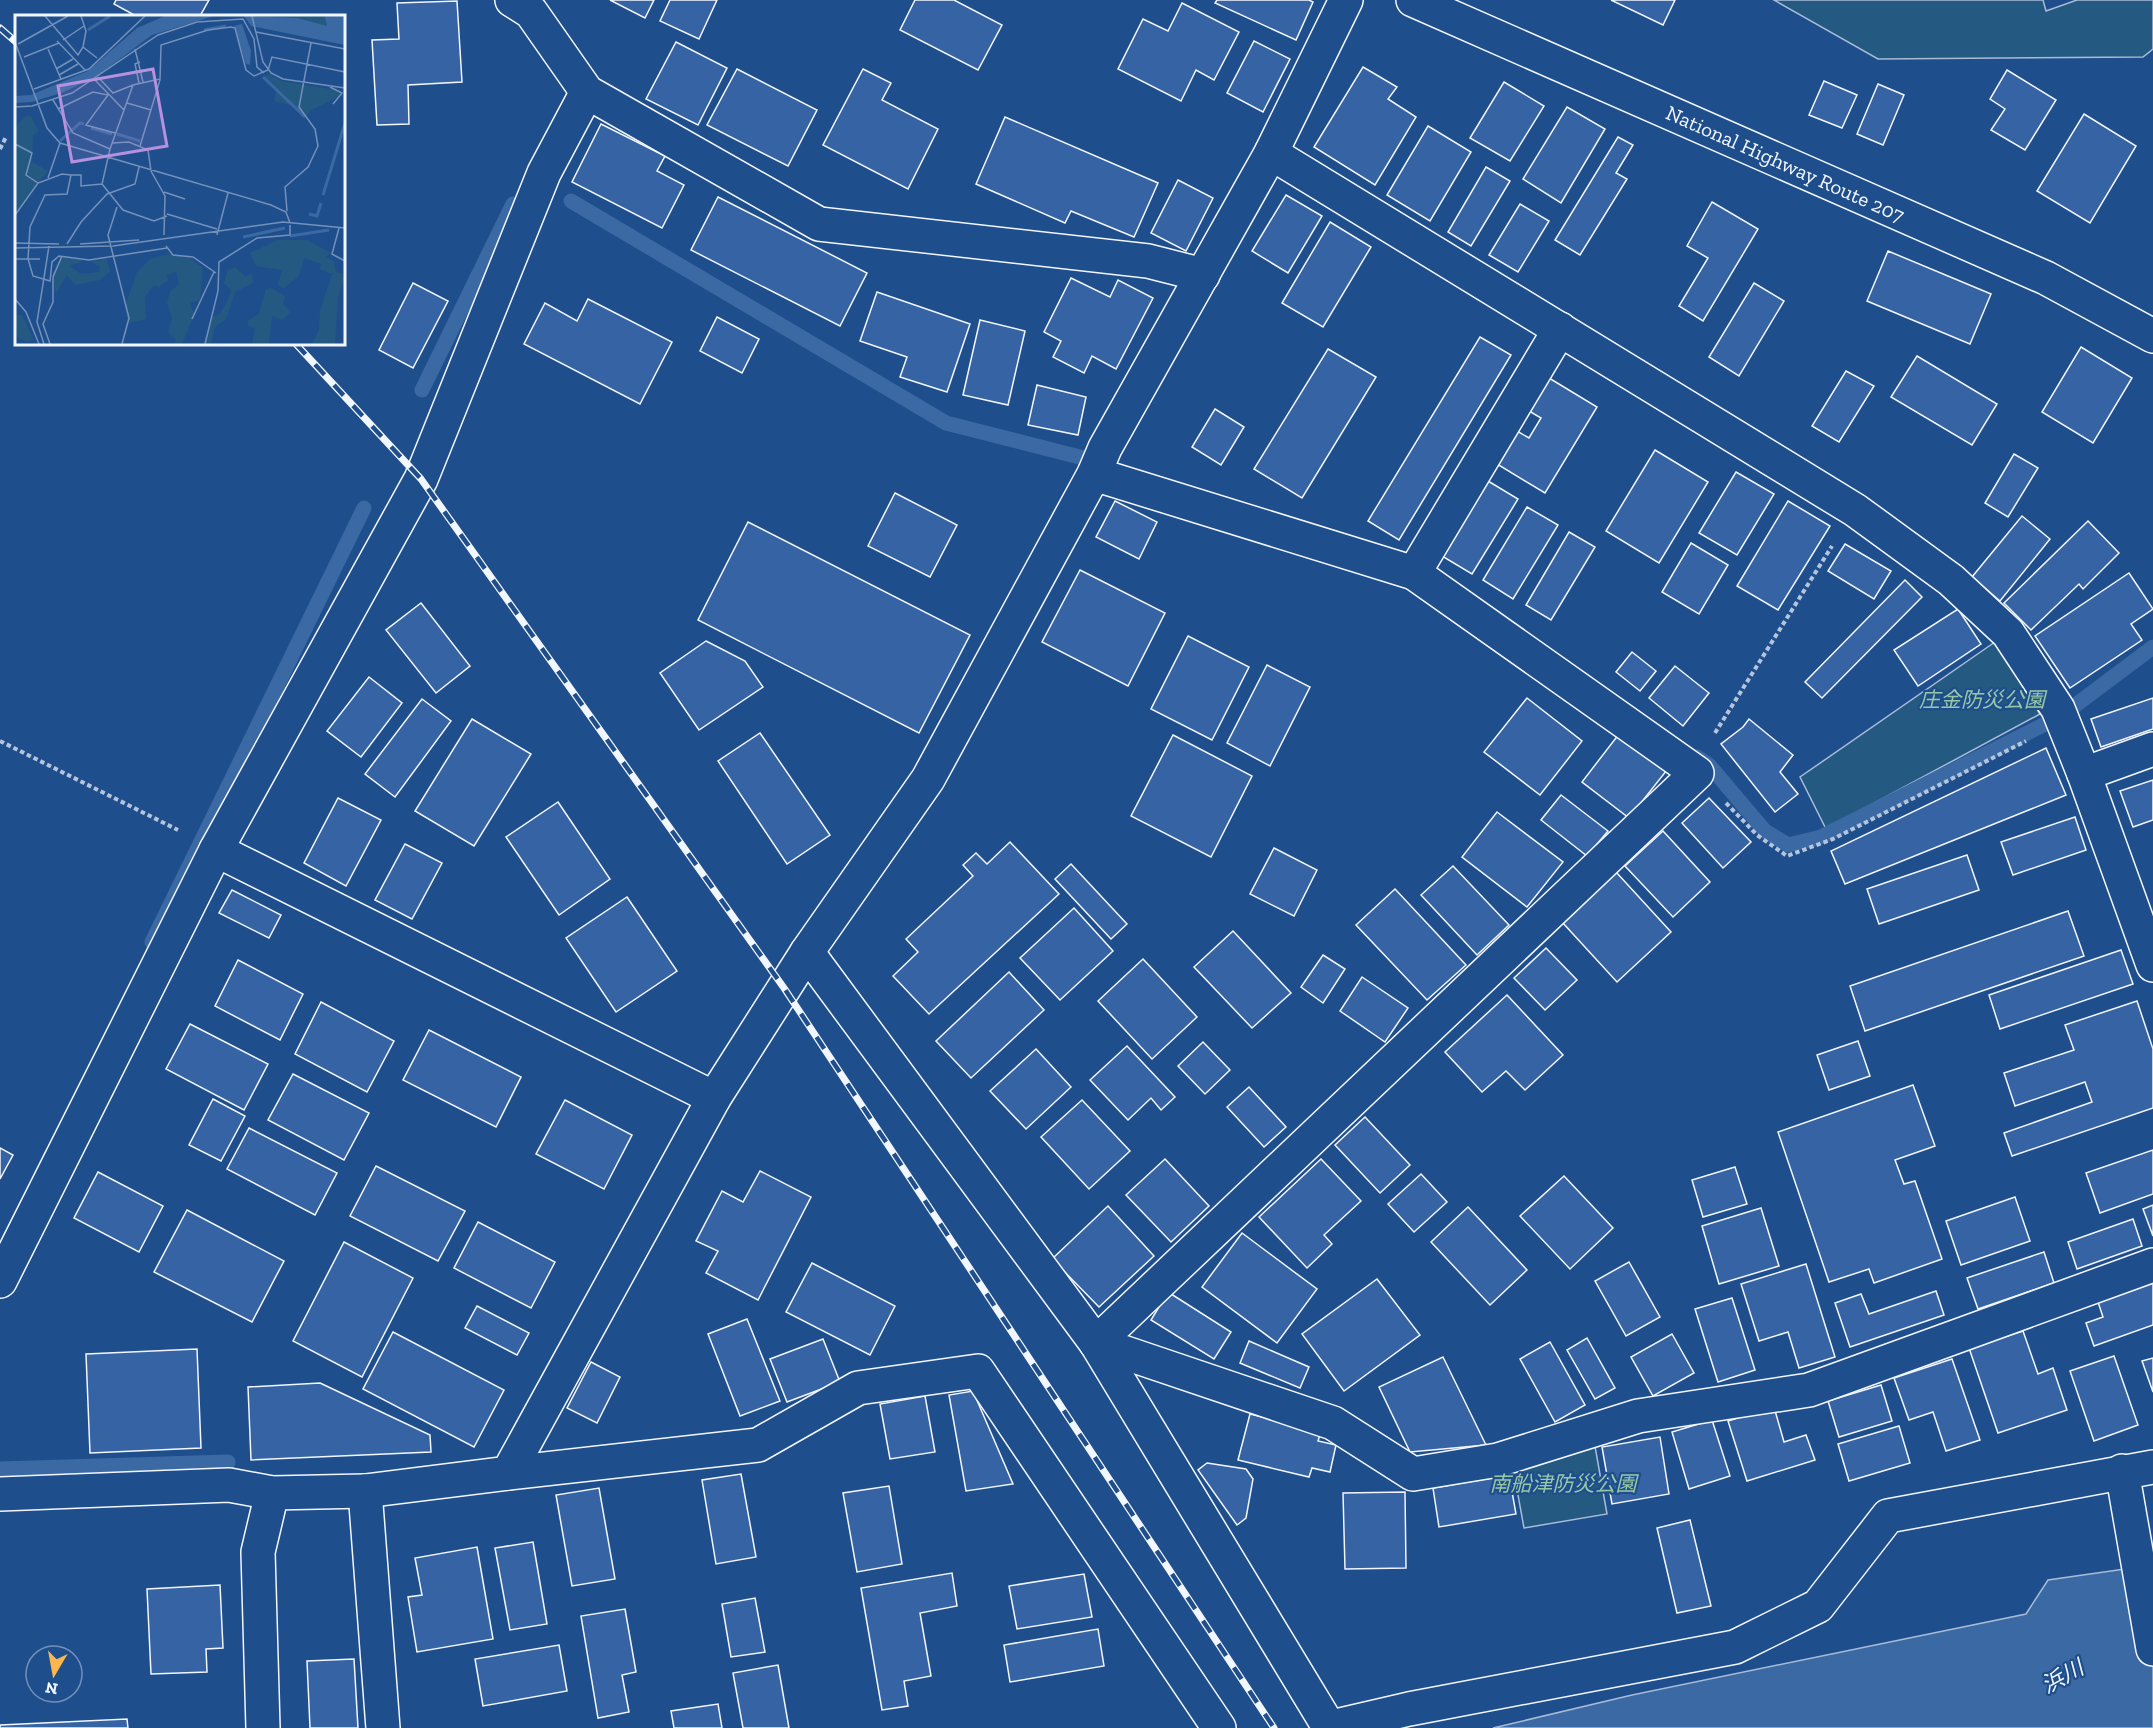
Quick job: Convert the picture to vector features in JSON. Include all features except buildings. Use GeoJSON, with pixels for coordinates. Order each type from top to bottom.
{"type":"FeatureCollection","features":[{"type":"Feature","properties":{"kind":"main road"},"geometry":{"type":"LineString","coordinates":[[512,0],[531,12],[587,92],[819,224],[1148,261],[1203,275]]}},
{"type":"Feature","properties":{"kind":"main road"},"geometry":{"type":"LineString","coordinates":[[508,1473],[714,1098],[807,952],[928,779],[1100,461],[1271,153],[1346,0]]}},
{"type":"Feature","properties":{"kind":"main road","name":"National Highway Route 207"},"geometry":{"type":"LineString","coordinates":[[1413,0],[2046,278],[2153,336]]}},
{"type":"Feature","properties":{"kind":"main road"},"geometry":{"type":"LineString","coordinates":[[0,1281],[216,850],[421,478],[544,173],[587,92]]}},
{"type":"Feature","properties":{"kind":"main road"},"geometry":{"type":"LineString","coordinates":[[1271,153],[1855,510],[1951,580],[2008,633],[2061,716],[2153,965]]}},
{"type":"Feature","properties":{"kind":"main road"},"geometry":{"type":"LineString","coordinates":[[1421,562],[1560,329]]}},
{"type":"Feature","properties":{"kind":"main road"},"geometry":{"type":"LineString","coordinates":[[1096,1343],[1697,773],[1421,562],[1100,461]]}},
{"type":"Feature","properties":{"kind":"main road"},"geometry":{"type":"LineString","coordinates":[[2084,774],[2153,749]]}},
{"type":"Feature","properties":{"kind":"main road"},"geometry":{"type":"LineString","coordinates":[[216,850],[714,1098]]}},
{"type":"Feature","properties":{"kind":"main road"},"geometry":{"type":"LineString","coordinates":[[807,952],[1096,1343],[1328,1728],[1409,1709],[1735,1647],[1818,1606],[1888,1516],[2138,1469],[2153,1649]]}},
{"type":"Feature","properties":{"kind":"main road"},"geometry":{"type":"LineString","coordinates":[[1096,1343],[1333,1423],[1413,1474],[1498,1460],[1638,1416],[1809,1390],[2153,1265]]}},
{"type":"Feature","properties":{"kind":"main road"},"geometry":{"type":"LineString","coordinates":[[0,1494],[229,1485],[272,1493],[365,1491],[758,1445],[858,1388],[978,1371],[1219,1728]]}},
{"type":"Feature","properties":{"kind":"main road"},"geometry":{"type":"LineString","coordinates":[[365,1491],[383,1728]]}},
{"type":"Feature","properties":{"kind":"main road"},"geometry":{"type":"LineString","coordinates":[[263,1728],[258,1552],[272,1493]]}},
{"type":"Feature","properties":{"kind":"path"},"geometry":{"type":"LineString","coordinates":[[0,149],[6,137]]}},
{"type":"Feature","properties":{"kind":"path"},"geometry":{"type":"LineString","coordinates":[[1711,739],[1855,510]]}},
{"type":"Feature","properties":{"kind":"path"},"geometry":{"type":"LineString","coordinates":[[1697,773],[1757,835],[1787,856],[1833,839],[2061,716]]}},
{"type":"Feature","properties":{"kind":"path"},"geometry":{"type":"LineString","coordinates":[[0,741],[178,831]]}},
{"type":"Feature","properties":{"kind":"green space"},"geometry":{"type":"Polygon","coordinates":[[[1774,0],[2043,0],[2046,11],[2077,0],[2153,0],[2153,49],[2143,57],[1878,59],[1774,0]]]}},
{"type":"Feature","properties":{"kind":"green space","name":"庄金防災公園"},"geometry":{"type":"Polygon","coordinates":[[[1995,642],[2040,714],[1826,829],[1800,777],[1995,642]]]}},
{"type":"Feature","properties":{"kind":"green space","name":"南船津防災公園"},"geometry":{"type":"Polygon","coordinates":[[[1593,1435],[1607,1514],[1524,1528],[1512,1462],[1593,1435]]]}},
{"type":"Feature","properties":{"kind":"water","name":"浜川"},"geometry":{"type":"Polygon","coordinates":[[[2153,1565],[2153,1728],[1493,1728],[1632,1695],[2026,1614],[2048,1580],[2153,1565]]]}},
{"type":"Feature","properties":{"kind":"waterway"},"geometry":{"type":"LineString","coordinates":[[571,201],[946,423],[1103,463]]}},
{"type":"Feature","properties":{"kind":"waterway"},"geometry":{"type":"LineString","coordinates":[[422,390],[513,204]]}},
{"type":"Feature","properties":{"kind":"waterway"},"geometry":{"type":"LineString","coordinates":[[152,942],[364,508]]}},
{"type":"Feature","properties":{"kind":"waterway"},"geometry":{"type":"LineString","coordinates":[[1697,757],[1709,765],[1765,831],[1788,845],[1821,837],[2061,716],[2153,647]]}},
{"type":"Feature","properties":{"kind":"waterway"},"geometry":{"type":"LineString","coordinates":[[0,1469],[228,1462]]}},
{"type":"Feature","properties":{"kind":"railway"},"geometry":{"type":"LineString","coordinates":[[0,28],[15,41]]}},
{"type":"Feature","properties":{"kind":"railway"},"geometry":{"type":"LineString","coordinates":[[297,345],[421,479],[784,988],[1274,1728]]}}]}
